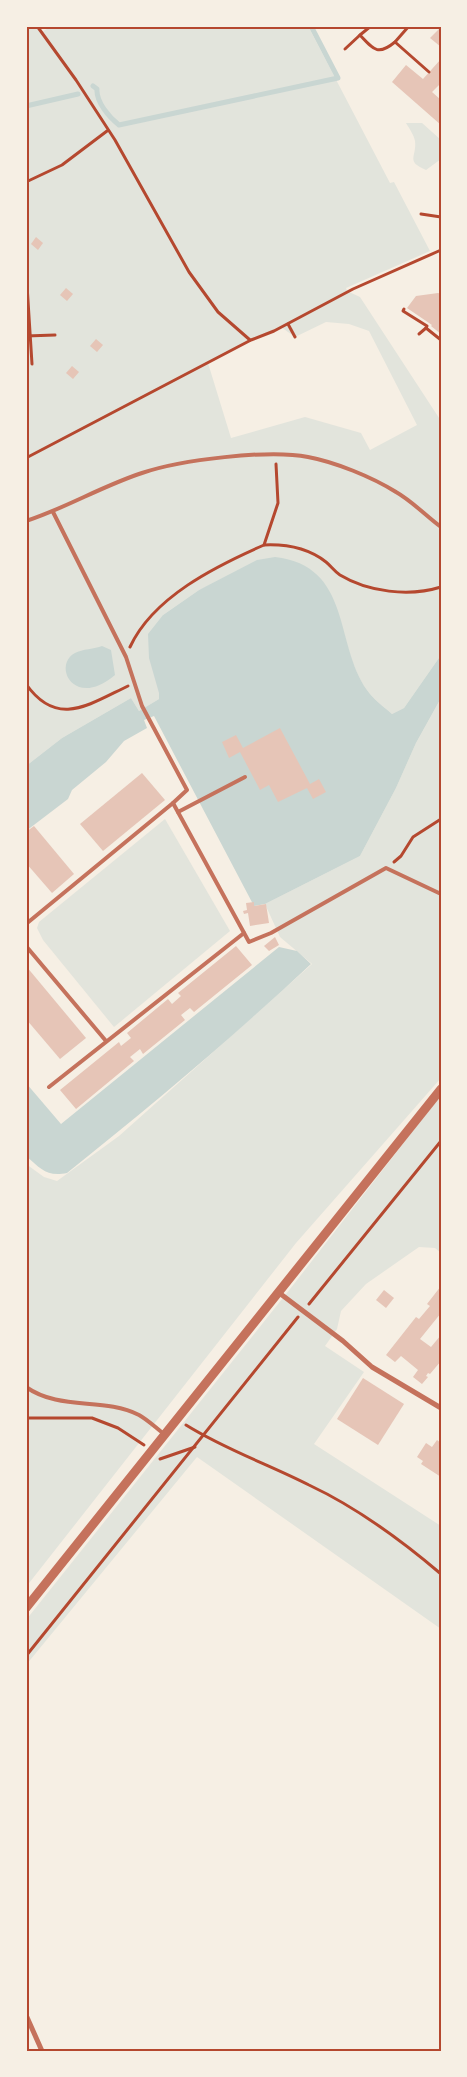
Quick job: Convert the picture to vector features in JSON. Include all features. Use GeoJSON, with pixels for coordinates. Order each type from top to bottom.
{"type":"FeatureCollection","features":[{"type":"Feature","properties":{"kind":"street"},"geometry":{"type":"LineString","coordinates":[[26,1608],[441,1088]]}},
{"type":"Feature","properties":{"kind":"street"},"geometry":{"type":"LineString","coordinates":[[278,1292],[343,1340],[372,1367],[440,1406]]}},
{"type":"Feature","properties":{"kind":"street"},"geometry":{"type":"LineString","coordinates":[[26,2015],[42,2051]]}},
{"type":"Feature","properties":{"kind":"lane"},"geometry":{"type":"LineString","coordinates":[[26,521],[53,512],[130,477],[150,470],[211,460],[275,455],[308,457],[344,468],[396,492],[441,527]]}},
{"type":"Feature","properties":{"kind":"lane"},"geometry":{"type":"LineString","coordinates":[[26,924],[187,790],[142,706],[126,657],[53,512]]}},
{"type":"Feature","properties":{"kind":"lane"},"geometry":{"type":"LineString","coordinates":[[178,812],[245,777]]}},
{"type":"Feature","properties":{"kind":"lane"},"geometry":{"type":"LineString","coordinates":[[173,803],[249,942],[271,933],[386,868],[441,894]]}},
{"type":"Feature","properties":{"kind":"lane"},"geometry":{"type":"LineString","coordinates":[[49,1086],[244,933]]}},
{"type":"Feature","properties":{"kind":"lane"},"geometry":{"type":"LineString","coordinates":[[26,946],[106,1041]]}},
{"type":"Feature","properties":{"kind":"lane"},"geometry":{"type":"LineString","coordinates":[[26,1387],[36,1394],[52,1399],[107,1406],[139,1415],[164,1434]]}},
{"type":"Feature","properties":{"kind":"path"},"geometry":{"type":"LineString","coordinates":[[36,26],[76,80],[203,293],[218,312],[251,340]]}},
{"type":"Feature","properties":{"kind":"path"},"geometry":{"type":"LineString","coordinates":[[345,49],[371,26]]}},
{"type":"Feature","properties":{"kind":"path"},"geometry":{"type":"LineString","coordinates":[[360,35],[370,46],[378,51],[385,50],[409,26]]}},
{"type":"Feature","properties":{"kind":"path"},"geometry":{"type":"LineString","coordinates":[[395,42],[429,72]]}},
{"type":"Feature","properties":{"kind":"path"},"geometry":{"type":"LineString","coordinates":[[26,182],[62,165],[107,131]]}},
{"type":"Feature","properties":{"kind":"path"},"geometry":{"type":"LineString","coordinates":[[421,214],[441,217]]}},
{"type":"Feature","properties":{"kind":"path"},"geometry":{"type":"LineString","coordinates":[[26,458],[251,340],[288,324],[353,290],[441,250]]}},
{"type":"Feature","properties":{"kind":"path"},"geometry":{"type":"LineString","coordinates":[[27,285],[28,336],[32,364]]}},
{"type":"Feature","properties":{"kind":"path"},"geometry":{"type":"LineString","coordinates":[[404,309],[403,311],[416,321],[418,319],[441,340]]}},
{"type":"Feature","properties":{"kind":"path"},"geometry":{"type":"LineString","coordinates":[[288,324],[295,337]]}},
{"type":"Feature","properties":{"kind":"path"},"geometry":{"type":"LineString","coordinates":[[418,334],[426,328]]}},
{"type":"Feature","properties":{"kind":"path"},"geometry":{"type":"LineString","coordinates":[[28,336],[55,335]]}},
{"type":"Feature","properties":{"kind":"path"},"geometry":{"type":"LineString","coordinates":[[264,545],[278,503],[275,455]]}},
{"type":"Feature","properties":{"kind":"path"},"geometry":{"type":"LineString","coordinates":[[126,657],[143,623],[157,608],[204,576],[264,545],[287,546],[309,552],[327,563],[341,575],[368,586],[400,593],[441,587]]}},
{"type":"Feature","properties":{"kind":"path"},"geometry":{"type":"LineString","coordinates":[[26,684],[39,700],[48,706],[65,710],[102,699],[135,682]]}},
{"type":"Feature","properties":{"kind":"path"},"geometry":{"type":"LineString","coordinates":[[386,868],[401,856],[413,837],[441,819]]}},
{"type":"Feature","properties":{"kind":"path"},"geometry":{"type":"LineString","coordinates":[[26,1656],[441,1140]]}},
{"type":"Feature","properties":{"kind":"path"},"geometry":{"type":"LineString","coordinates":[[26,1418],[92,1418],[118,1428],[151,1450]]}},
{"type":"Feature","properties":{"kind":"path"},"geometry":{"type":"LineString","coordinates":[[177,1418],[204,1436],[252,1460],[312,1486],[359,1512],[403,1542],[441,1574]]}},
{"type":"Feature","properties":{"kind":"path"},"geometry":{"type":"LineString","coordinates":[[137,1467],[195,1446]]}},
{"type":"Feature","properties":{"kind":"shaded area"},"geometry":{"type":"Polygon","coordinates":[[[26,26],[37,26],[41,32],[53,26],[308,26],[390,183],[394,182],[430,251],[346,288],[347,291],[360,297],[441,421],[441,655],[404,708],[392,714],[375,700],[358,675],[337,610],[330,595],[320,580],[306,567],[219,581],[199,590],[163,615],[159,699],[139,711],[131,698],[62,738],[26,766],[26,26]],[[326,322],[295,337],[281,327],[251,340],[208,363],[231,438],[305,417],[361,433],[370,450],[417,425],[369,331],[349,324],[326,322]]]}},
{"type":"Feature","properties":{"kind":"shaded area"},"geometry":{"type":"Polygon","coordinates":[[[406,123],[422,123],[441,140],[441,159],[426,170],[414,161],[415,141],[406,123]]]}},
{"type":"Feature","properties":{"kind":"shaded area"},"geometry":{"type":"Polygon","coordinates":[[[275,557],[300,563],[317,575],[329,591],[338,609],[357,671],[369,693],[392,714],[404,708],[441,655],[441,698],[416,743],[396,788],[360,856],[265,904],[254,906],[154,716],[144,720],[147,728],[124,741],[106,762],[72,790],[68,799],[26,831],[26,766],[62,738],[131,698],[139,711],[159,699],[149,658],[148,634],[163,615],[199,590],[257,560],[275,557]]]}},
{"type":"Feature","properties":{"kind":"shaded area"},"geometry":{"type":"Polygon","coordinates":[[[102,646],[111,650],[115,675],[101,685],[88,688],[78,687],[71,682],[67,674],[66,666],[68,659],[75,653],[102,646]]]}},
{"type":"Feature","properties":{"kind":"shaded area"},"geometry":{"type":"Polygon","coordinates":[[[441,698],[441,1078],[296,1243],[26,1587],[26,1164],[44,1177],[57,1181],[119,1136],[312,964],[280,937],[265,904],[360,856],[396,788],[416,743],[441,698]]]}},
{"type":"Feature","properties":{"kind":"shaded area"},"geometry":{"type":"Polygon","coordinates":[[[165,819],[230,931],[114,1027],[43,940],[37,928],[39,922],[165,819]]]}},
{"type":"Feature","properties":{"kind":"shaded area"},"geometry":{"type":"Polygon","coordinates":[[[279,947],[297,951],[311,964],[222,1045],[130,1122],[67,1173],[49,1173],[26,1156],[26,1083],[61,1124],[279,947]]]}},
{"type":"Feature","properties":{"kind":"shaded area"},"geometry":{"type":"Polygon","coordinates":[[[441,1095],[441,1253],[435,1248],[419,1247],[366,1284],[341,1311],[337,1329],[325,1346],[364,1372],[314,1444],[441,1526],[441,1629],[197,1457],[26,1665],[26,1620],[294,1284],[441,1095]]]}},
{"type":"Feature","properties":{"kind":"building"},"geometry":{"type":"Polygon","coordinates":[[[441,27],[441,47],[430,38],[441,27]]]}},
{"type":"Feature","properties":{"kind":"building"},"geometry":{"type":"Polygon","coordinates":[[[441,59],[441,83],[432,92],[441,100],[441,125],[392,82],[406,65],[423,79],[441,59]]]}},
{"type":"Feature","properties":{"kind":"building"},"geometry":{"type":"Polygon","coordinates":[[[36,237],[43,243],[38,250],[31,244],[36,237]]]}},
{"type":"Feature","properties":{"kind":"building"},"geometry":{"type":"Polygon","coordinates":[[[66,288],[73,294],[67,301],[60,295],[66,288]]]}},
{"type":"Feature","properties":{"kind":"building"},"geometry":{"type":"Polygon","coordinates":[[[441,294],[441,334],[432,325],[407,308],[416,296],[441,294]]]}},
{"type":"Feature","properties":{"kind":"building"},"geometry":{"type":"Polygon","coordinates":[[[96,339],[103,345],[97,352],[90,346],[96,339]]]}},
{"type":"Feature","properties":{"kind":"building"},"geometry":{"type":"Polygon","coordinates":[[[72,366],[79,372],[73,379],[66,373],[72,366]]]}},
{"type":"Feature","properties":{"kind":"building"},"geometry":{"type":"Polygon","coordinates":[[[280,728],[310,784],[319,779],[326,792],[313,799],[307,788],[278,802],[269,785],[260,790],[240,752],[229,758],[222,742],[236,735],[243,748],[280,728]]]}},
{"type":"Feature","properties":{"kind":"building"},"geometry":{"type":"Polygon","coordinates":[[[142,773],[165,800],[103,851],[80,824],[142,773]]]}},
{"type":"Feature","properties":{"kind":"building"},"geometry":{"type":"Polygon","coordinates":[[[34,826],[74,874],[52,893],[26,863],[26,832],[34,826]]]}},
{"type":"Feature","properties":{"kind":"building"},"geometry":{"type":"Polygon","coordinates":[[[254,902],[254,906],[266,904],[269,923],[250,926],[248,913],[244,914],[243,911],[247,910],[246,903],[254,902]]]}},
{"type":"Feature","properties":{"kind":"building"},"geometry":{"type":"Polygon","coordinates":[[[275,937],[279,945],[269,951],[264,946],[275,937]]]}},
{"type":"Feature","properties":{"kind":"building"},"geometry":{"type":"Polygon","coordinates":[[[236,946],[252,965],[194,1012],[190,1008],[181,1015],[185,1020],[143,1054],[140,1049],[130,1057],[134,1061],[76,1109],[60,1090],[119,1042],[121,1046],[131,1038],[127,1033],[168,999],[172,1004],[181,996],[178,993],[236,946]]]}},
{"type":"Feature","properties":{"kind":"building"},"geometry":{"type":"Polygon","coordinates":[[[26,966],[86,1038],[60,1059],[26,1019],[26,966]]]}},
{"type":"Feature","properties":{"kind":"building"},"geometry":{"type":"Polygon","coordinates":[[[441,1286],[441,1313],[420,1339],[431,1347],[441,1335],[439,1359],[441,1361],[430,1374],[428,1373],[426,1376],[428,1377],[422,1384],[413,1377],[418,1370],[401,1356],[395,1362],[386,1355],[416,1317],[419,1319],[430,1306],[427,1304],[441,1286]]]}},
{"type":"Feature","properties":{"kind":"building"},"geometry":{"type":"Polygon","coordinates":[[[384,1290],[394,1298],[386,1308],[376,1300],[384,1290]]]}},
{"type":"Feature","properties":{"kind":"building"},"geometry":{"type":"Polygon","coordinates":[[[363,1378],[404,1404],[378,1445],[337,1419],[363,1378]]]}},
{"type":"Feature","properties":{"kind":"building"},"geometry":{"type":"Polygon","coordinates":[[[437,1440],[441,1443],[441,1477],[421,1464],[423,1461],[417,1457],[426,1443],[432,1447],[437,1440]]]}},
{"type":"Feature","properties":{"kind":"waterway"},"geometry":{"type":"LineString","coordinates":[[93,86],[97,89],[97,94],[104,109],[119,125],[338,78],[311,26]]}},
{"type":"Feature","properties":{"kind":"waterway"},"geometry":{"type":"LineString","coordinates":[[26,106],[78,94]]}}]}
